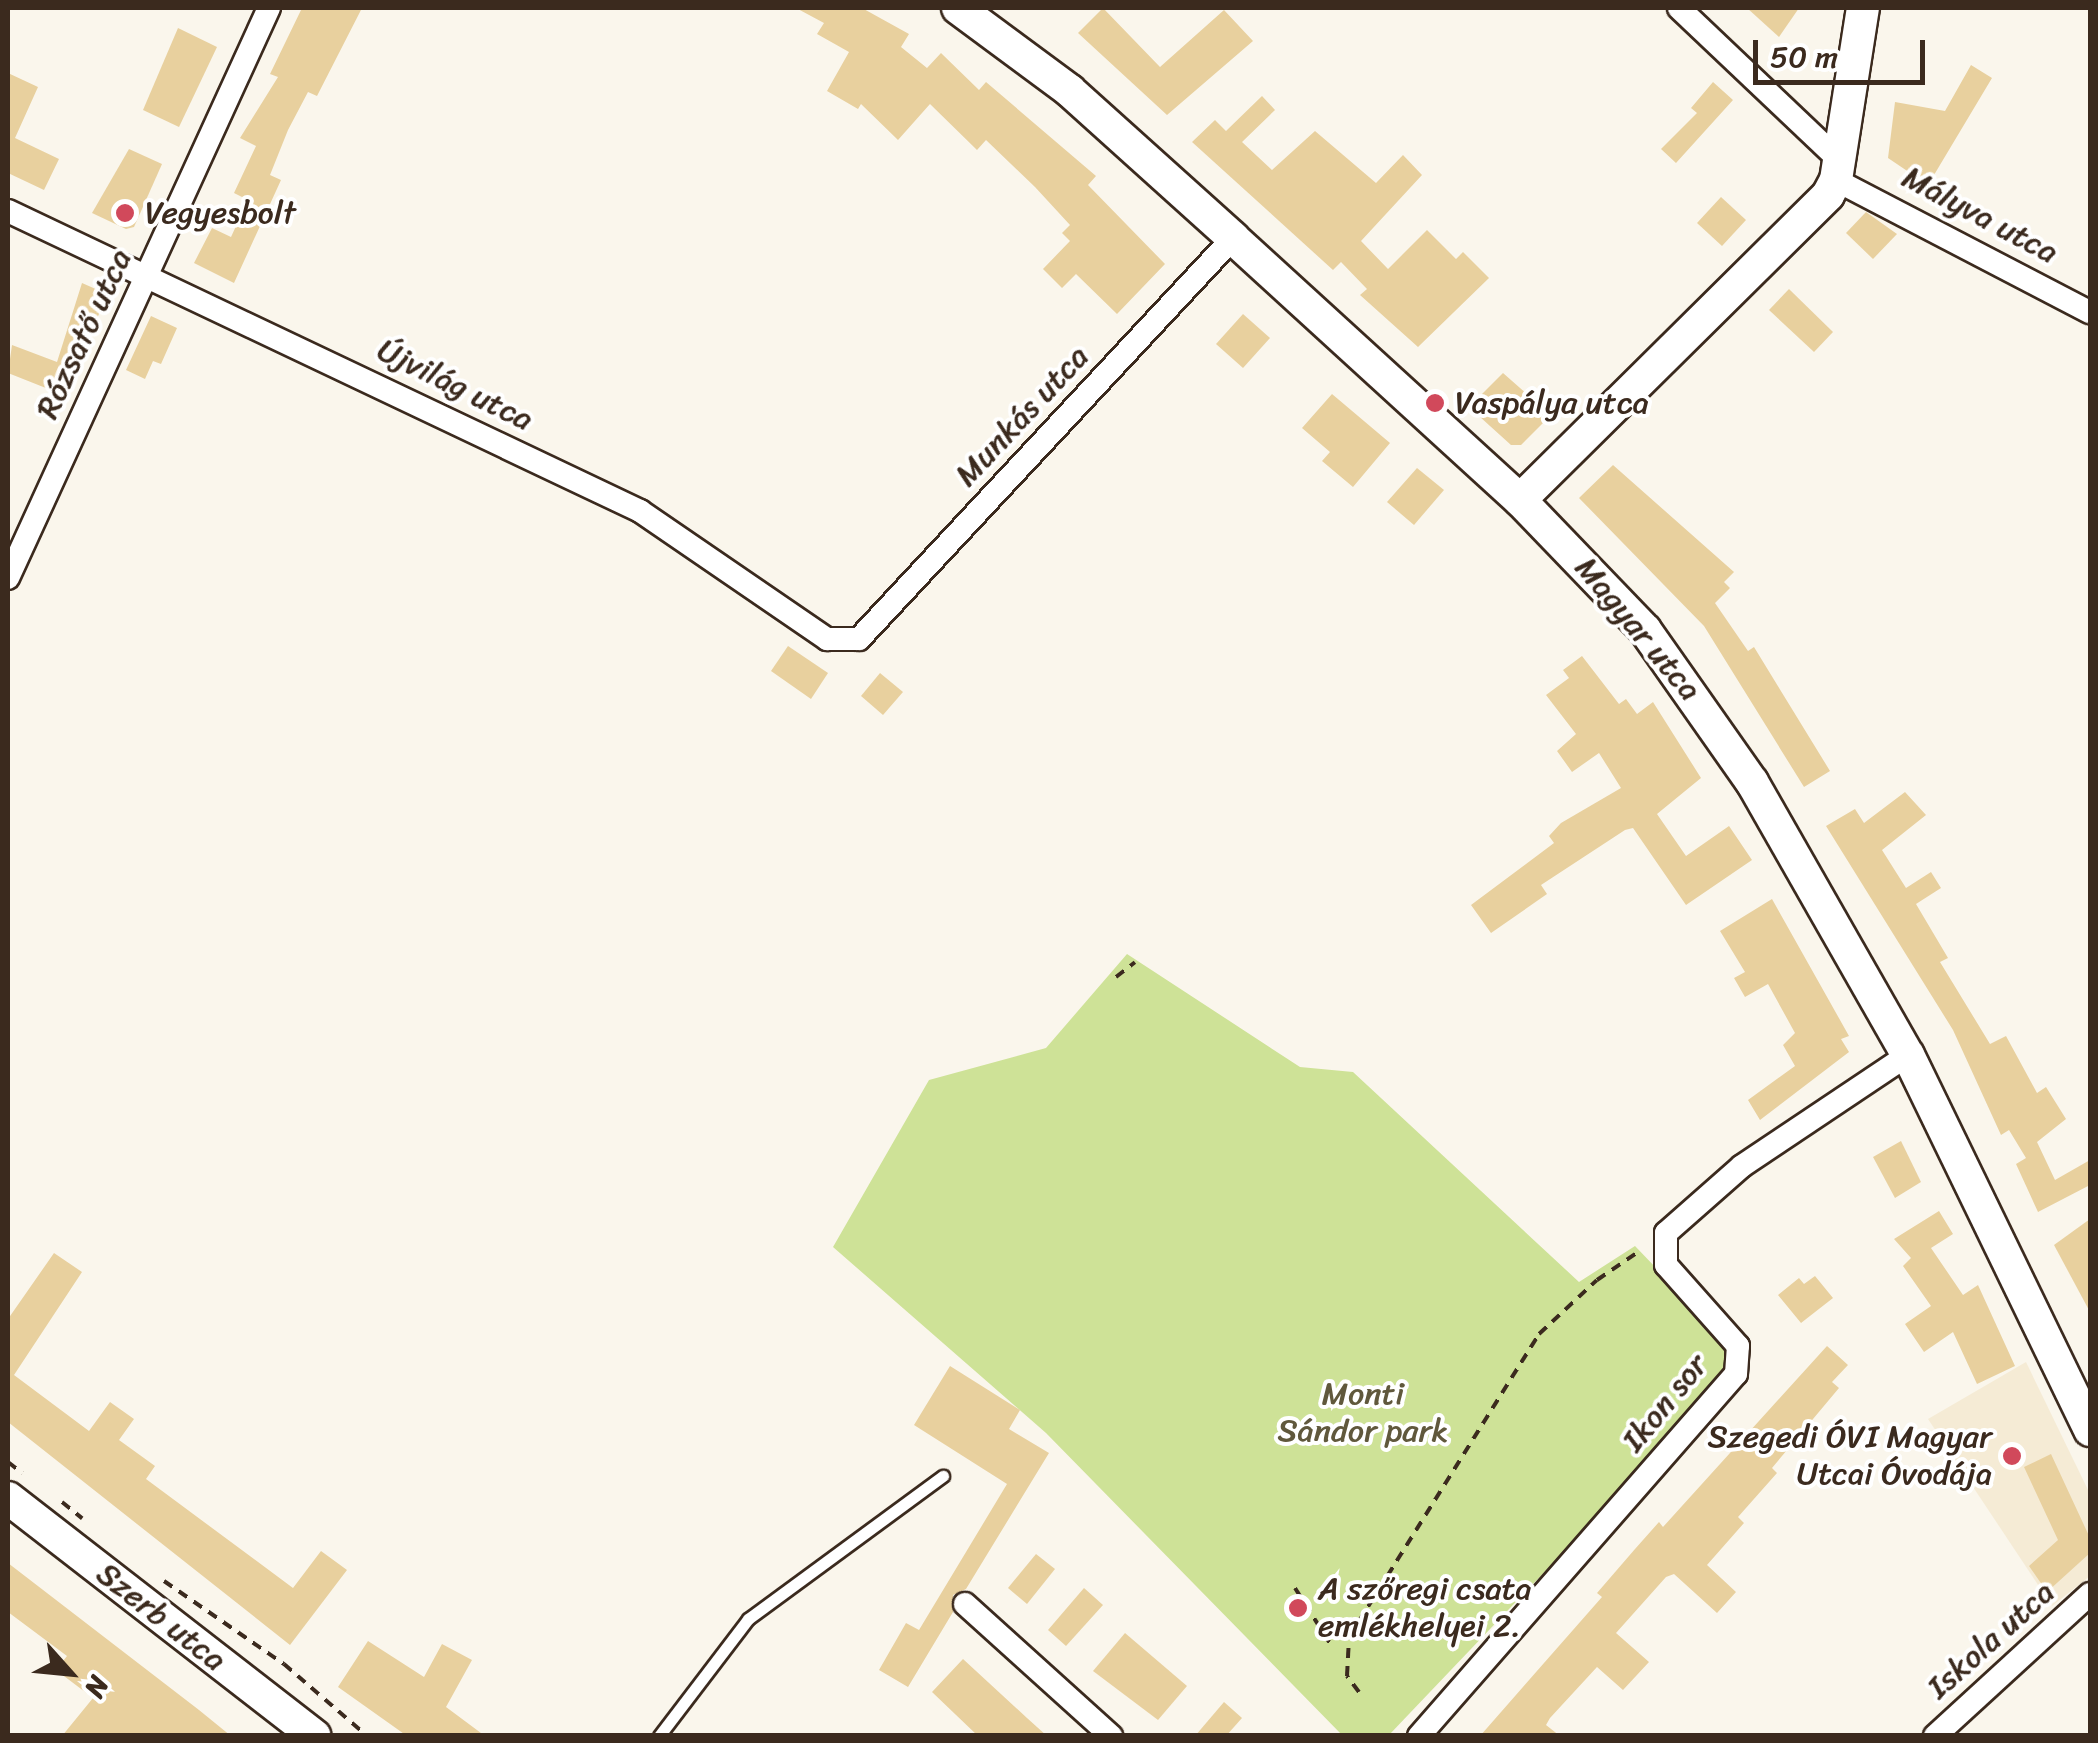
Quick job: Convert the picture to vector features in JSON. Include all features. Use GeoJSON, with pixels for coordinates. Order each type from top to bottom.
{"type":"FeatureCollection","features":[{"type":"Feature","properties":{"kind":"street","name":"Rózsatő utca"},"geometry":{"type":"LineString","coordinates":[[8,578],[269,8]]}},
{"type":"Feature","properties":{"kind":"street","name":"Magyar utca"},"geometry":{"type":"LineString","coordinates":[[958,8],[1070,91],[1520,500],[1591,569],[1697,695],[1908,1055],[2090,1430]]}},
{"type":"Feature","properties":{"kind":"street","name":"Mályva utca"},"geometry":{"type":"LineString","coordinates":[[1679,8],[1838,171],[2090,312]]}},
{"type":"Feature","properties":{"kind":"street"},"geometry":{"type":"LineString","coordinates":[[1520,500],[1838,171],[1863,8]]}},
{"type":"Feature","properties":{"kind":"street","name":"Újvilág utca"},"geometry":{"type":"LineString","coordinates":[[8,212],[640,511],[828,638],[858,638]]}},
{"type":"Feature","properties":{"kind":"street","name":"Munkás utca"},"geometry":{"type":"LineString","coordinates":[[858,638],[1233,238]]}},
{"type":"Feature","properties":{"kind":"street"},"geometry":{"type":"LineString","coordinates":[[1666,1233],[1742,1166],[1908,1055]]}},
{"type":"Feature","properties":{"kind":"street","name":"Ikon sor"},"geometry":{"type":"LineString","coordinates":[[1419,1736],[1736,1374],[1738,1346],[1666,1265],[1666,1233]]}},
{"type":"Feature","properties":{"kind":"street","name":"Szerb utca"},"geometry":{"type":"LineString","coordinates":[[22,1491],[315,1736]]}},
{"type":"Feature","properties":{"kind":"street","name":"Iskola utca"},"geometry":{"type":"LineString","coordinates":[[1935,1736],[2090,1594]]}},
{"type":"Feature","properties":{"kind":"street"},"geometry":{"type":"LineString","coordinates":[[965,1604],[1110,1736]]}},
{"type":"Feature","properties":{"kind":"lane"},"geometry":{"type":"LineString","coordinates":[[659,1736],[748,1620],[942,1476]]}},
{"type":"Feature","properties":{"kind":"path"},"geometry":{"type":"LineString","coordinates":[[1116,977],[1135,962]]}},
{"type":"Feature","properties":{"kind":"path"},"geometry":{"type":"LineString","coordinates":[[1359,1692],[1347,1676],[1350,1637],[1540,1334],[1597,1280],[1666,1233]]}},
{"type":"Feature","properties":{"kind":"path"},"geometry":{"type":"LineString","coordinates":[[8,1462],[22,1491]]}},
{"type":"Feature","properties":{"kind":"path"},"geometry":{"type":"LineString","coordinates":[[50,1494],[89,1524]]}},
{"type":"Feature","properties":{"kind":"path"},"geometry":{"type":"LineString","coordinates":[[158,1577],[284,1664],[367,1736]]}},
{"type":"Feature","properties":{"kind":"path"},"geometry":{"type":"LineString","coordinates":[[1294,1588],[1331,1645]]}},
{"type":"Feature","properties":{"kind":"shaded area","name":"Szegedi ÓVI Magyar Utcai Óvodája"},"geometry":{"type":"Polygon","coordinates":[[[2026,1362],[2090,1494],[2090,1576],[2052,1606],[1928,1419],[2026,1362]]]}},
{"type":"Feature","properties":{"kind":"green space","name":"Monti Sándor park"},"geometry":{"type":"Polygon","coordinates":[[[1127,954],[1300,1067],[1353,1072],[1579,1282],[1635,1246],[1727,1342],[1729,1369],[1716,1392],[1389,1735],[1342,1735],[1046,1433],[833,1247],[929,1080],[1046,1048],[1127,954]]]}},
{"type":"Feature","properties":{"kind":"building"},"geometry":{"type":"Polygon","coordinates":[[[302,8],[362,8],[317,96],[308,92],[288,130],[270,175],[281,180],[234,283],[194,263],[212,228],[231,237],[248,200],[234,193],[256,146],[240,138],[278,77],[270,74],[302,8]]]}},
{"type":"Feature","properties":{"kind":"building"},"geometry":{"type":"Polygon","coordinates":[[[796,8],[862,8],[909,34],[901,47],[927,68],[941,53],[979,90],[986,82],[1096,176],[1088,185],[1165,264],[1117,314],[1076,274],[1062,288],[1043,269],[1070,241],[1062,233],[1070,225],[1035,187],[986,140],[977,150],[930,104],[898,140],[861,104],[858,109],[827,91],[849,52],[817,34],[824,23],[796,8]]]}},
{"type":"Feature","properties":{"kind":"building"},"geometry":{"type":"Polygon","coordinates":[[[1103,8],[1160,67],[1224,10],[1253,41],[1167,115],[1078,33],[1103,8]]]}},
{"type":"Feature","properties":{"kind":"building"},"geometry":{"type":"Polygon","coordinates":[[[1747,8],[1799,8],[1779,37],[1747,8]]]}},
{"type":"Feature","properties":{"kind":"building"},"geometry":{"type":"Polygon","coordinates":[[[178,28],[217,47],[179,127],[143,110],[178,28]]]}},
{"type":"Feature","properties":{"kind":"building"},"geometry":{"type":"Polygon","coordinates":[[[1971,65],[1992,78],[1928,185],[1888,158],[1895,102],[1945,111],[1971,65]]]}},
{"type":"Feature","properties":{"kind":"building"},"geometry":{"type":"Polygon","coordinates":[[[8,73],[38,87],[15,138],[59,159],[44,190],[8,173],[8,73]]]}},
{"type":"Feature","properties":{"kind":"building"},"geometry":{"type":"Polygon","coordinates":[[[1713,82],[1733,100],[1676,163],[1661,149],[1697,113],[1691,108],[1713,82]]]}},
{"type":"Feature","properties":{"kind":"building"},"geometry":{"type":"Polygon","coordinates":[[[1262,96],[1275,110],[1242,142],[1272,170],[1315,131],[1376,183],[1403,155],[1422,175],[1361,241],[1388,269],[1427,230],[1456,259],[1463,252],[1489,278],[1418,347],[1360,295],[1367,289],[1341,262],[1333,270],[1192,142],[1215,120],[1226,131],[1262,96]]]}},
{"type":"Feature","properties":{"kind":"building"},"geometry":{"type":"Polygon","coordinates":[[[129,149],[162,164],[134,227],[126,229],[92,213],[129,149]]]}},
{"type":"Feature","properties":{"kind":"building"},"geometry":{"type":"Polygon","coordinates":[[[1721,197],[1746,220],[1722,246],[1697,223],[1721,197]]]}},
{"type":"Feature","properties":{"kind":"building"},"geometry":{"type":"Polygon","coordinates":[[[1866,212],[1897,234],[1873,259],[1846,233],[1866,212]]]}},
{"type":"Feature","properties":{"kind":"building"},"geometry":{"type":"Polygon","coordinates":[[[82,283],[107,294],[66,396],[8,373],[12,345],[57,362],[82,283]]]}},
{"type":"Feature","properties":{"kind":"building"},"geometry":{"type":"Polygon","coordinates":[[[1789,289],[1833,332],[1814,352],[1769,310],[1789,289]]]}},
{"type":"Feature","properties":{"kind":"building"},"geometry":{"type":"Polygon","coordinates":[[[1243,314],[1270,338],[1243,368],[1216,344],[1243,314]]]}},
{"type":"Feature","properties":{"kind":"building"},"geometry":{"type":"Polygon","coordinates":[[[151,316],[177,328],[161,364],[153,361],[145,379],[126,370],[151,316]]]}},
{"type":"Feature","properties":{"kind":"building"},"geometry":{"type":"Polygon","coordinates":[[[1503,373],[1529,396],[1535,390],[1557,409],[1521,445],[1511,445],[1469,407],[1503,373]]]}},
{"type":"Feature","properties":{"kind":"building"},"geometry":{"type":"Polygon","coordinates":[[[1332,394],[1390,443],[1353,487],[1322,461],[1330,452],[1302,428],[1332,394]]]}},
{"type":"Feature","properties":{"kind":"building"},"geometry":{"type":"Polygon","coordinates":[[[1613,465],[1734,572],[1724,582],[1730,588],[1715,603],[1748,651],[1754,647],[1830,771],[1804,787],[1704,626],[1579,498],[1613,465]]]}},
{"type":"Feature","properties":{"kind":"building"},"geometry":{"type":"Polygon","coordinates":[[[1417,468],[1444,490],[1414,525],[1387,502],[1417,468]]]}},
{"type":"Feature","properties":{"kind":"building"},"geometry":{"type":"Polygon","coordinates":[[[788,646],[828,673],[811,699],[771,671],[788,646]]]}},
{"type":"Feature","properties":{"kind":"building"},"geometry":{"type":"Polygon","coordinates":[[[1582,656],[1619,704],[1626,699],[1637,714],[1653,702],[1701,778],[1657,814],[1686,856],[1729,826],[1752,860],[1686,905],[1633,828],[1625,830],[1541,885],[1547,894],[1491,933],[1471,905],[1554,843],[1549,836],[1561,823],[1621,788],[1599,753],[1572,772],[1557,751],[1576,734],[1546,695],[1569,678],[1563,670],[1582,656]]]}},
{"type":"Feature","properties":{"kind":"building"},"geometry":{"type":"Polygon","coordinates":[[[880,673],[903,692],[883,715],[861,696],[880,673]]]}},
{"type":"Feature","properties":{"kind":"building"},"geometry":{"type":"Polygon","coordinates":[[[1905,792],[1926,815],[1882,850],[1906,888],[1931,872],[1941,888],[1916,904],[1948,958],[1940,962],[1990,1044],[2006,1036],[2037,1093],[2046,1087],[2066,1119],[2037,1142],[2055,1180],[2090,1160],[2090,1185],[2038,1212],[2016,1164],[2026,1158],[2009,1130],[2001,1135],[1953,1030],[1826,826],[1855,809],[1864,823],[1905,792]]]}},
{"type":"Feature","properties":{"kind":"building"},"geometry":{"type":"Polygon","coordinates":[[[1772,899],[1849,1036],[1841,1039],[1849,1052],[1760,1120],[1748,1100],[1795,1066],[1783,1045],[1795,1033],[1768,984],[1745,997],[1734,978],[1745,972],[1720,931],[1772,899]]]}},
{"type":"Feature","properties":{"kind":"building"},"geometry":{"type":"Polygon","coordinates":[[[1901,1141],[1921,1182],[1895,1198],[1873,1157],[1901,1141]]]}},
{"type":"Feature","properties":{"kind":"building"},"geometry":{"type":"Polygon","coordinates":[[[1939,1211],[1953,1234],[1931,1248],[1963,1295],[1978,1285],[2015,1366],[1977,1384],[1953,1332],[1924,1352],[1905,1324],[1931,1306],[1903,1266],[1911,1258],[1894,1239],[1939,1211]]]}},
{"type":"Feature","properties":{"kind":"building"},"geometry":{"type":"Polygon","coordinates":[[[2090,1219],[2090,1312],[2054,1245],[2090,1219]]]}},
{"type":"Feature","properties":{"kind":"building"},"geometry":{"type":"Polygon","coordinates":[[[54,1253],[82,1272],[14,1375],[89,1431],[110,1402],[134,1419],[119,1440],[155,1466],[146,1479],[293,1588],[321,1551],[347,1570],[290,1645],[8,1422],[8,1319],[54,1253]]]}},
{"type":"Feature","properties":{"kind":"building"},"geometry":{"type":"Polygon","coordinates":[[[1815,1276],[1833,1298],[1801,1323],[1778,1295],[1799,1278],[1804,1284],[1815,1276]]]}},
{"type":"Feature","properties":{"kind":"building"},"geometry":{"type":"Polygon","coordinates":[[[1827,1346],[1848,1365],[1832,1382],[1839,1388],[1772,1468],[1777,1473],[1738,1517],[1744,1523],[1707,1565],[1736,1592],[1717,1613],[1674,1574],[1666,1577],[1616,1633],[1649,1662],[1623,1690],[1597,1667],[1546,1725],[1560,1736],[1480,1736],[1602,1597],[1597,1593],[1659,1522],[1663,1527],[1827,1346]]]}},
{"type":"Feature","properties":{"kind":"building"},"geometry":{"type":"Polygon","coordinates":[[[950,1366],[1020,1410],[1009,1429],[1049,1453],[966,1589],[953,1595],[953,1612],[908,1687],[879,1670],[906,1623],[919,1630],[1007,1484],[914,1425],[950,1366]]]}},
{"type":"Feature","properties":{"kind":"building"},"geometry":{"type":"Polygon","coordinates":[[[2051,1454],[2090,1538],[2090,1553],[2047,1592],[2029,1566],[2058,1540],[2024,1467],[2051,1454]]]}},
{"type":"Feature","properties":{"kind":"building"},"geometry":{"type":"Polygon","coordinates":[[[1036,1554],[1055,1569],[1027,1604],[1008,1588],[1036,1554]]]}},
{"type":"Feature","properties":{"kind":"building"},"geometry":{"type":"Polygon","coordinates":[[[8,1563],[231,1736],[62,1736],[93,1698],[56,1670],[67,1656],[8,1612],[8,1563]]]}},
{"type":"Feature","properties":{"kind":"building"},"geometry":{"type":"Polygon","coordinates":[[[1084,1588],[1103,1605],[1066,1646],[1048,1630],[1084,1588]]]}},
{"type":"Feature","properties":{"kind":"building"},"geometry":{"type":"Polygon","coordinates":[[[1125,1633],[1187,1686],[1158,1720],[1093,1671],[1125,1633]]]}},
{"type":"Feature","properties":{"kind":"building"},"geometry":{"type":"Polygon","coordinates":[[[368,1641],[424,1677],[442,1644],[472,1660],[446,1707],[485,1736],[407,1736],[338,1687],[368,1641]]]}},
{"type":"Feature","properties":{"kind":"building"},"geometry":{"type":"Polygon","coordinates":[[[963,1659],[1047,1736],[978,1736],[932,1692],[963,1659]]]}},
{"type":"Feature","properties":{"kind":"building"},"geometry":{"type":"Polygon","coordinates":[[[1224,1702],[1242,1718],[1226,1736],[1195,1736],[1224,1702]]]}},
{"type":"Feature","properties":{"kind":"place","name":"Vegyesbolt"},"geometry":{"type":"Point","coordinates":[125,213]}},
{"type":"Feature","properties":{"kind":"place","name":"Vaspálya utca"},"geometry":{"type":"Point","coordinates":[1435,403]}},
{"type":"Feature","properties":{"kind":"place","name":"Szegedi ÓVI Magyar Utcai Óvodája"},"geometry":{"type":"Point","coordinates":[2012,1456]}},
{"type":"Feature","properties":{"kind":"place","name":"A szőregi csata emlékhelyei 2."},"geometry":{"type":"Point","coordinates":[1298,1608]}}]}
